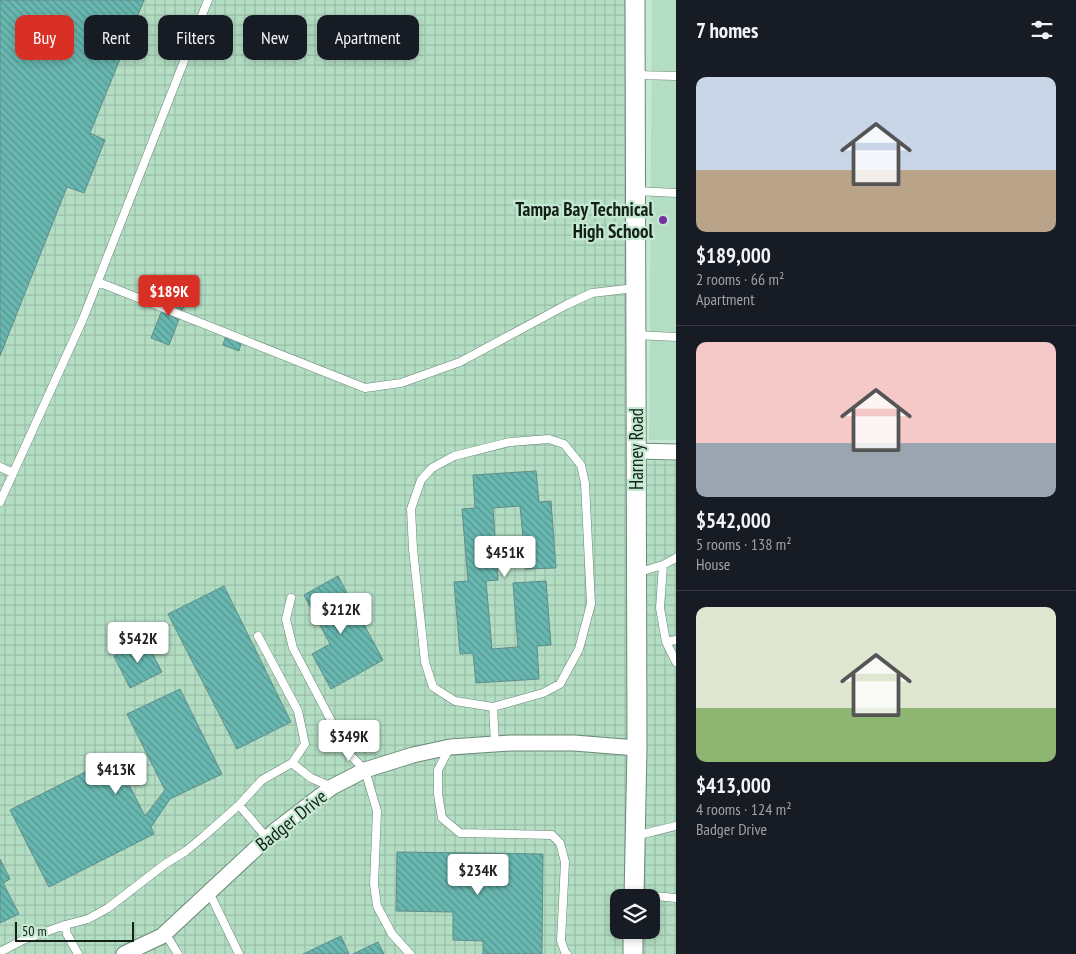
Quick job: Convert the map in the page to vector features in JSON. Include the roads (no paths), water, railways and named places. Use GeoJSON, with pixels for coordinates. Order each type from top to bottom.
{"type":"FeatureCollection","features":[{"type":"Feature","properties":{"kind":"street","name":"Harney Road"},"geometry":{"type":"LineString","coordinates":[[634,889],[637,748],[635,0]]}},
{"type":"Feature","properties":{"kind":"street"},"geometry":{"type":"LineString","coordinates":[[636,451],[676,452]]}},
{"type":"Feature","properties":{"kind":"street","name":"Badger Drive"},"geometry":{"type":"LineString","coordinates":[[124,954],[165,933],[267,838],[332,787],[365,770],[413,755],[450,747],[495,744],[574,743],[637,748]]}},
{"type":"Feature","properties":{"kind":"street"},"geometry":{"type":"LineString","coordinates":[[633,939],[633,954]]}},
{"type":"Feature","properties":{"kind":"lane"},"geometry":{"type":"LineString","coordinates":[[0,502],[83,319],[208,0]]}},
{"type":"Feature","properties":{"kind":"lane"},"geometry":{"type":"LineString","coordinates":[[636,75],[676,76]]}},
{"type":"Feature","properties":{"kind":"lane"},"geometry":{"type":"LineString","coordinates":[[636,191],[676,193]]}},
{"type":"Feature","properties":{"kind":"lane"},"geometry":{"type":"LineString","coordinates":[[98,282],[365,388],[401,383],[460,362],[592,293],[636,288]]}},
{"type":"Feature","properties":{"kind":"lane"},"geometry":{"type":"LineString","coordinates":[[636,335],[676,337]]}},
{"type":"Feature","properties":{"kind":"lane"},"geometry":{"type":"LineString","coordinates":[[550,439],[564,444],[580,465],[585,483],[591,604],[579,649],[560,684],[543,693],[493,707],[455,701],[433,687],[425,662],[410,509],[421,480],[432,468],[454,456],[510,442],[550,439]]}},
{"type":"Feature","properties":{"kind":"lane"},"geometry":{"type":"LineString","coordinates":[[0,467],[13,473]]}},
{"type":"Feature","properties":{"kind":"lane"},"geometry":{"type":"LineString","coordinates":[[636,573],[663,565],[676,558]]}},
{"type":"Feature","properties":{"kind":"lane"},"geometry":{"type":"LineString","coordinates":[[663,565],[660,608],[666,642],[676,662]]}},
{"type":"Feature","properties":{"kind":"lane"},"geometry":{"type":"LineString","coordinates":[[291,598],[286,619],[293,648],[348,753],[365,770],[377,811],[374,884],[377,906],[392,934],[410,954]]}},
{"type":"Feature","properties":{"kind":"lane"},"geometry":{"type":"LineString","coordinates":[[0,952],[23,940],[88,919],[108,908],[198,841],[239,804],[262,780],[292,763],[305,744],[298,711],[258,636]]}},
{"type":"Feature","properties":{"kind":"lane"},"geometry":{"type":"LineString","coordinates":[[666,642],[676,640]]}},
{"type":"Feature","properties":{"kind":"lane"},"geometry":{"type":"LineString","coordinates":[[493,707],[495,744]]}},
{"type":"Feature","properties":{"kind":"lane"},"geometry":{"type":"LineString","coordinates":[[450,747],[438,770],[438,794],[442,818],[460,832],[552,835],[560,843],[565,862],[561,941],[567,954]]}},
{"type":"Feature","properties":{"kind":"lane"},"geometry":{"type":"LineString","coordinates":[[292,763],[311,778],[332,787]]}},
{"type":"Feature","properties":{"kind":"lane"},"geometry":{"type":"LineString","coordinates":[[239,804],[267,838]]}},
{"type":"Feature","properties":{"kind":"lane"},"geometry":{"type":"LineString","coordinates":[[635,836],[676,826]]}},
{"type":"Feature","properties":{"kind":"lane"},"geometry":{"type":"LineString","coordinates":[[209,892],[239,954]]}},
{"type":"Feature","properties":{"kind":"lane"},"geometry":{"type":"LineString","coordinates":[[660,897],[676,898]]}},
{"type":"Feature","properties":{"kind":"lane"},"geometry":{"type":"LineString","coordinates":[[65,925],[67,934],[78,954]]}},
{"type":"Feature","properties":{"kind":"lane"},"geometry":{"type":"LineString","coordinates":[[165,933],[178,954]]}},
{"type":"Feature","properties":{"kind":"place","name":"Tampa Bay Technical High School"},"geometry":{"type":"Point","coordinates":[663,220]}}]}
